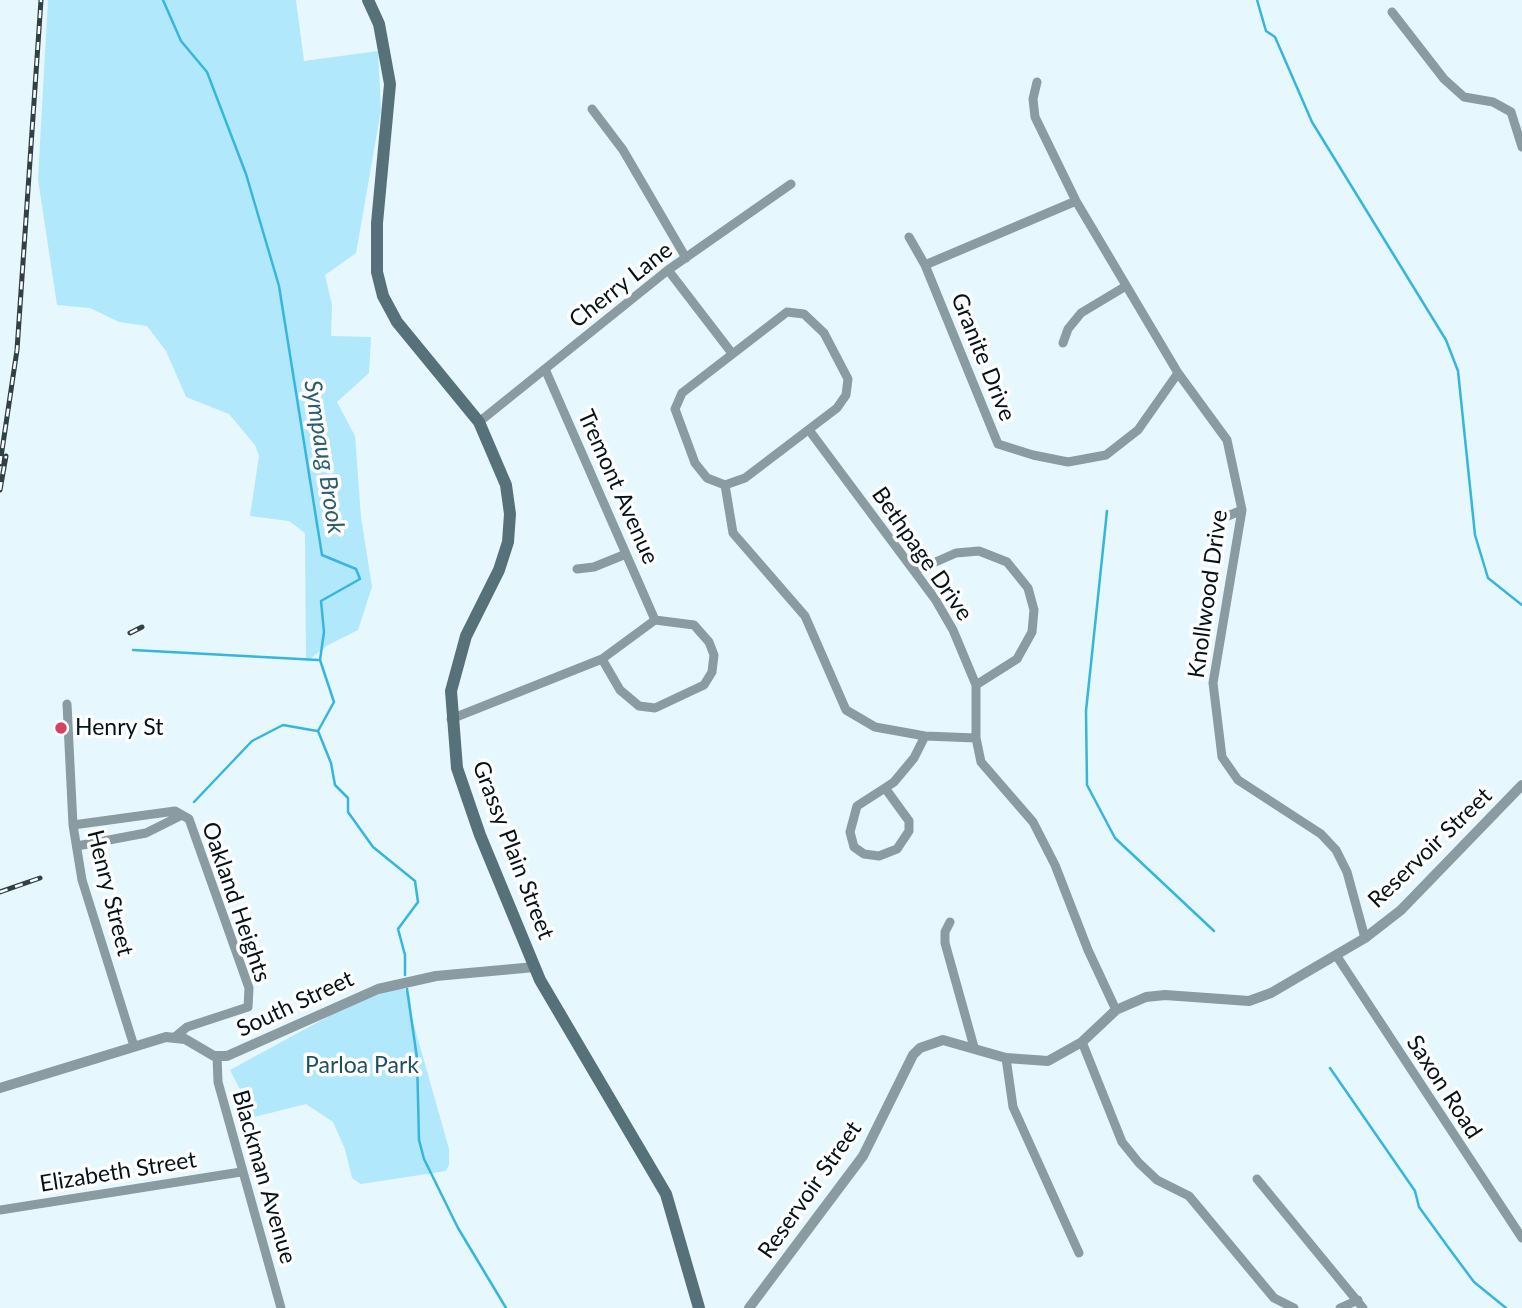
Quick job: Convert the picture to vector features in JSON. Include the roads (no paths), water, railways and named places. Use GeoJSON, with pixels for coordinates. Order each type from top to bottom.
{"type":"FeatureCollection","features":[{"type":"Feature","properties":{"kind":"main road","name":"Grassy Plain Street"},"geometry":{"type":"LineString","coordinates":[[368,0],[382,34],[390,84],[376,233],[377,272],[383,296],[397,322],[479,422],[506,485],[510,514],[508,542],[499,570],[466,636],[456,663],[451,719],[457,768],[467,800],[535,967],[666,1194],[699,1308]]}},
{"type":"Feature","properties":{"kind":"street"},"geometry":{"type":"LineString","coordinates":[[1392,12],[1444,79],[1464,97],[1493,102],[1511,112],[1522,146]]}},
{"type":"Feature","properties":{"kind":"street","name":"Knollwood Drive"},"geometry":{"type":"LineString","coordinates":[[1037,82],[1033,99],[1035,117],[1076,201],[1178,373],[1227,440],[1242,510],[1213,683],[1222,757],[1238,780],[1321,834],[1336,850],[1347,872],[1365,938]]}},
{"type":"Feature","properties":{"kind":"street"},"geometry":{"type":"LineString","coordinates":[[593,108],[623,150],[686,258]]}},
{"type":"Feature","properties":{"kind":"street","name":"Cherry Lane"},"geometry":{"type":"LineString","coordinates":[[479,422],[668,270],[791,184]]}},
{"type":"Feature","properties":{"kind":"street"},"geometry":{"type":"LineString","coordinates":[[925,265],[1076,201]]}},
{"type":"Feature","properties":{"kind":"street","name":"Granite Drive"},"geometry":{"type":"LineString","coordinates":[[909,237],[925,265],[998,444],[1033,456],[1068,461],[1106,455],[1138,430],[1178,373]]}},
{"type":"Feature","properties":{"kind":"street"},"geometry":{"type":"LineString","coordinates":[[668,270],[731,352]]}},
{"type":"Feature","properties":{"kind":"street"},"geometry":{"type":"LineString","coordinates":[[1063,343],[1068,329],[1081,313],[1126,286]]}},
{"type":"Feature","properties":{"kind":"street"},"geometry":{"type":"LineString","coordinates":[[787,312],[804,314],[824,333],[848,379],[846,395],[837,408],[808,430],[746,478],[725,485],[707,478],[695,463],[675,410],[682,393],[731,352],[787,312]]}},
{"type":"Feature","properties":{"kind":"street","name":"Tremont Avenue"},"geometry":{"type":"LineString","coordinates":[[545,369],[655,620]]}},
{"type":"Feature","properties":{"kind":"street","name":"Bethpage Drive"},"geometry":{"type":"LineString","coordinates":[[808,430],[915,571],[953,629],[976,685],[976,738],[981,762],[1033,822],[1055,865],[1093,962],[1116,1010]]}},
{"type":"Feature","properties":{"kind":"street"},"geometry":{"type":"LineString","coordinates":[[725,485],[733,533],[805,616],[846,710],[875,727],[925,736],[976,738]]}},
{"type":"Feature","properties":{"kind":"street"},"geometry":{"type":"LineString","coordinates":[[1223,519],[1242,510]]}},
{"type":"Feature","properties":{"kind":"street"},"geometry":{"type":"LineString","coordinates":[[915,571],[956,554],[979,551],[1007,562],[1028,588],[1034,610],[1032,632],[1017,659],[976,685]]}},
{"type":"Feature","properties":{"kind":"street"},"geometry":{"type":"LineString","coordinates":[[577,569],[594,567],[626,554]]}},
{"type":"Feature","properties":{"kind":"street"},"geometry":{"type":"LineString","coordinates":[[451,719],[602,659],[655,620],[694,625],[709,642],[714,656],[712,672],[704,685],[655,708],[639,706],[620,690],[602,659]]}},
{"type":"Feature","properties":{"kind":"street","name":"Henry Street"},"geometry":{"type":"LineString","coordinates":[[67,704],[73,825],[82,880],[134,1046]]}},
{"type":"Feature","properties":{"kind":"street"},"geometry":{"type":"LineString","coordinates":[[885,788],[909,821],[909,831],[897,849],[879,856],[864,854],[854,847],[850,832],[857,806],[885,788],[914,758],[925,736]]}},
{"type":"Feature","properties":{"kind":"street","name":"Reservoir Street"},"geometry":{"type":"LineString","coordinates":[[749,1308],[863,1156],[913,1055],[930,1042],[943,1040],[1006,1058],[1048,1061],[1082,1042],[1116,1010],[1146,997],[1165,995],[1249,1001],[1271,993],[1365,938],[1401,910],[1522,785]]}},
{"type":"Feature","properties":{"kind":"street","name":"Oakland Heights"},"geometry":{"type":"LineString","coordinates":[[73,825],[175,811],[189,821],[249,988],[248,1007],[187,1027],[175,1037]]}},
{"type":"Feature","properties":{"kind":"street","name":"Oakland Heights"},"geometry":{"type":"LineString","coordinates":[[77,846],[146,834],[183,815]]}},
{"type":"Feature","properties":{"kind":"street"},"geometry":{"type":"LineString","coordinates":[[950,922],[945,932],[945,943],[974,1047]]}},
{"type":"Feature","properties":{"kind":"street","name":"Saxon Road"},"geometry":{"type":"LineString","coordinates":[[1336,955],[1522,1238]]}},
{"type":"Feature","properties":{"kind":"street","name":"South Street"},"geometry":{"type":"LineString","coordinates":[[175,1037],[194,1042],[217,1056],[227,1056],[378,989],[436,976],[535,967]]}},
{"type":"Feature","properties":{"kind":"street"},"geometry":{"type":"LineString","coordinates":[[0,1088],[134,1046],[175,1037]]}},
{"type":"Feature","properties":{"kind":"street"},"geometry":{"type":"LineString","coordinates":[[1082,1042],[1122,1142],[1157,1180],[1189,1196],[1274,1298],[1294,1308]]}},
{"type":"Feature","properties":{"kind":"street","name":"Blackman Avenue"},"geometry":{"type":"LineString","coordinates":[[217,1056],[218,1082],[281,1308]]}},
{"type":"Feature","properties":{"kind":"street"},"geometry":{"type":"LineString","coordinates":[[1006,1058],[1013,1107],[1079,1253]]}},
{"type":"Feature","properties":{"kind":"street","name":"Elizabeth Street"},"geometry":{"type":"LineString","coordinates":[[0,1210],[242,1172]]}},
{"type":"Feature","properties":{"kind":"street"},"geometry":{"type":"LineString","coordinates":[[1257,1179],[1361,1304],[1340,1308]]}},
{"type":"Feature","properties":{"kind":"waterway","name":"Sympaug Brook"},"geometry":{"type":"LineString","coordinates":[[163,0],[181,41],[207,72],[246,174],[279,286],[322,555],[356,569],[360,579],[321,601],[324,632],[320,660],[334,702],[318,731],[331,763],[335,785],[348,798],[348,812],[373,847],[415,881],[418,902],[398,929],[405,955],[405,975]]}},
{"type":"Feature","properties":{"kind":"waterway"},"geometry":{"type":"LineString","coordinates":[[1257,0],[1266,31],[1275,37],[1312,122],[1446,340],[1458,371],[1475,535],[1488,578],[1522,605]]}},
{"type":"Feature","properties":{"kind":"waterway"},"geometry":{"type":"LineString","coordinates":[[1107,511],[1086,711],[1087,785],[1115,838],[1214,931]]}},
{"type":"Feature","properties":{"kind":"waterway"},"geometry":{"type":"LineString","coordinates":[[133,650],[318,660]]}},
{"type":"Feature","properties":{"kind":"waterway"},"geometry":{"type":"LineString","coordinates":[[194,802],[252,741],[283,725],[317,731]]}},
{"type":"Feature","properties":{"kind":"waterway","name":"Sympaug Brook"},"geometry":{"type":"LineString","coordinates":[[407,989],[417,1058],[419,1140],[424,1159],[458,1228],[506,1308]]}},
{"type":"Feature","properties":{"kind":"waterway"},"geometry":{"type":"LineString","coordinates":[[1330,1068],[1415,1191],[1419,1207],[1448,1247],[1474,1282],[1506,1308]]}},
{"type":"Feature","properties":{"kind":"railway"},"geometry":{"type":"LineString","coordinates":[[0,464],[17,350],[41,0]]}},
{"type":"Feature","properties":{"kind":"railway"},"geometry":{"type":"LineString","coordinates":[[0,490],[6,456]]}},
{"type":"Feature","properties":{"kind":"railway"},"geometry":{"type":"LineString","coordinates":[[130,633],[142,627]]}},
{"type":"Feature","properties":{"kind":"railway"},"geometry":{"type":"LineString","coordinates":[[0,892],[40,878]]}},
{"type":"Feature","properties":{"kind":"place","name":"Henry St"},"geometry":{"type":"Point","coordinates":[61,728]}},
{"type":"Feature","properties":{"kind":"park label","name":"Parloa Park"},"geometry":{"type":"Point","coordinates":[362,1066]}}]}
